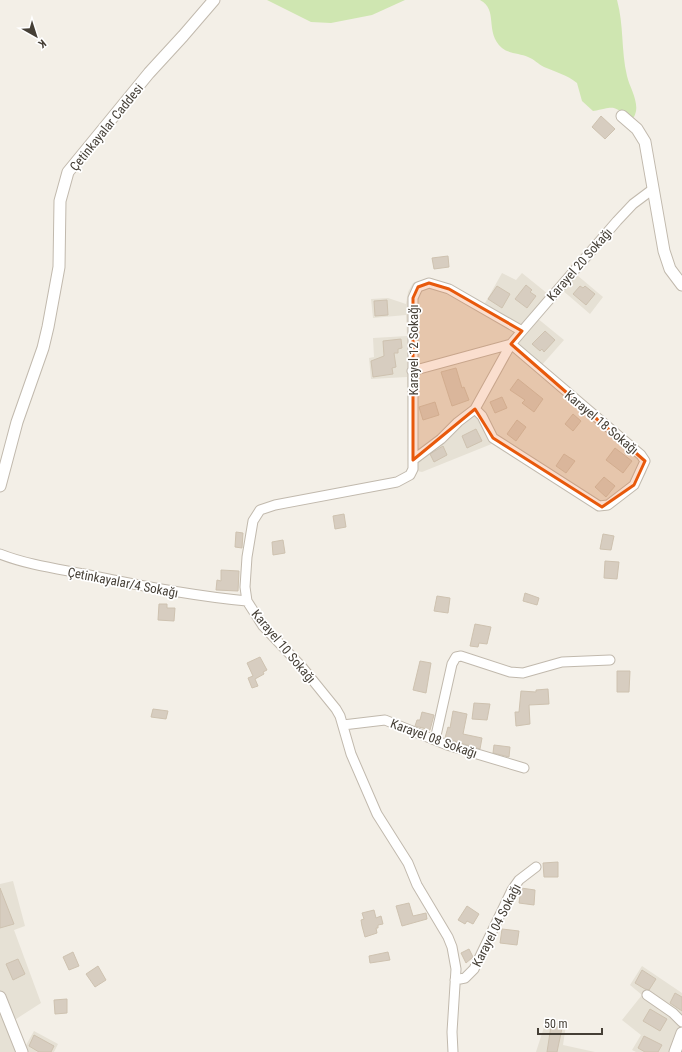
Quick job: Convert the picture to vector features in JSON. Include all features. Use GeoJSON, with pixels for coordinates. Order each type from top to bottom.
{"type":"FeatureCollection","features":[{"type":"Feature","properties":{"kind":"street","name":"Çetinkayalar Caddesi"},"geometry":{"type":"LineString","coordinates":[[0,486],[17,422],[43,348],[48,327],[59,267],[60,201],[68,172],[148,73],[214,0]]}},
{"type":"Feature","properties":{"kind":"street"},"geometry":{"type":"LineString","coordinates":[[622,116],[637,129],[645,142],[666,261],[682,285]]}},
{"type":"Feature","properties":{"kind":"street","name":"Karayel 20 Sokağı"},"geometry":{"type":"LineString","coordinates":[[511,344],[617,221],[633,204],[653,190]]}},
{"type":"Feature","properties":{"kind":"street","name":"Karayel 12 Sokağı"},"geometry":{"type":"LineString","coordinates":[[413,460],[412,371],[413,298],[415,291],[422,284],[429,283],[449,289],[522,331]]}},
{"type":"Feature","properties":{"kind":"street"},"geometry":{"type":"LineString","coordinates":[[412,371],[511,344]]}},
{"type":"Feature","properties":{"kind":"street"},"geometry":{"type":"LineString","coordinates":[[413,460],[441,439],[458,422],[475,409],[511,344]]}},
{"type":"Feature","properties":{"kind":"street","name":"Karayel 18 Sokağı"},"geometry":{"type":"LineString","coordinates":[[475,409],[482,416],[490,436],[599,506],[608,506],[637,482],[645,461],[641,455],[511,344]]}},
{"type":"Feature","properties":{"kind":"street","name":"Karayel 10 Sokağı"},"geometry":{"type":"LineString","coordinates":[[413,460],[413,469],[410,475],[397,482],[275,505],[260,510],[253,521],[247,556],[245,587],[248,601],[264,626],[324,692],[336,709],[343,725],[356,767],[377,814],[408,863],[424,899],[448,937],[455,958],[452,1032],[453,1052]]}},
{"type":"Feature","properties":{"kind":"street","name":"Çetinkayalar/4 Sokağı"},"geometry":{"type":"LineString","coordinates":[[0,554],[40,565],[157,589],[248,601]]}},
{"type":"Feature","properties":{"kind":"street"},"geometry":{"type":"LineString","coordinates":[[435,740],[452,664],[456,657],[461,656],[510,672],[523,673],[562,662],[610,660]]}},
{"type":"Feature","properties":{"kind":"street","name":"Karayel 08 Sokağı"},"geometry":{"type":"LineString","coordinates":[[343,725],[385,720],[435,740],[524,768]]}},
{"type":"Feature","properties":{"kind":"street","name":"Karayel 04 Sokağı"},"geometry":{"type":"LineString","coordinates":[[455,980],[464,978],[474,969],[512,890],[524,876],[536,867]]}},
{"type":"Feature","properties":{"kind":"street"},"geometry":{"type":"LineString","coordinates":[[647,995],[673,1013],[682,1022]]}},
{"type":"Feature","properties":{"kind":"street"},"geometry":{"type":"LineString","coordinates":[[0,998],[22,1052]]}},
{"type":"Feature","properties":{"kind":"street"},"geometry":{"type":"LineString","coordinates":[[675,1052],[682,1033]]}},
{"type":"Feature","properties":{"kind":"highlighted area"},"geometry":{"type":"Polygon","coordinates":[[[429,283],[449,289],[522,331],[511,344],[645,461],[634,485],[602,507],[493,438],[475,409],[413,460],[413,298],[418,287],[429,283]]]}},
{"type":"Feature","properties":{"kind":"shaded area"},"geometry":{"type":"Polygon","coordinates":[[[571,270],[603,297],[590,314],[561,289],[537,318],[564,340],[541,366],[649,457],[646,473],[641,482],[631,493],[611,509],[604,511],[596,509],[494,443],[422,472],[408,469],[407,377],[371,379],[369,358],[374,357],[373,338],[407,336],[406,315],[373,318],[371,299],[388,298],[406,304],[408,292],[413,283],[431,278],[453,287],[484,305],[502,273],[516,280],[522,273],[548,294],[571,270]]]}},
{"type":"Feature","properties":{"kind":"shaded area"},"geometry":{"type":"Polygon","coordinates":[[[13,881],[25,926],[14,930],[41,1003],[13,1021],[25,1047],[34,1031],[58,1044],[54,1052],[0,1052],[0,884],[13,881]]]}},
{"type":"Feature","properties":{"kind":"shaded area"},"geometry":{"type":"Polygon","coordinates":[[[642,966],[682,993],[682,1052],[636,1052],[632,1050],[641,1035],[622,1020],[642,995],[630,985],[642,966]]]}},
{"type":"Feature","properties":{"kind":"shaded area"},"geometry":{"type":"Polygon","coordinates":[[[546,1021],[566,1025],[563,1045],[595,1052],[536,1052],[546,1021]]]}},
{"type":"Feature","properties":{"kind":"green space"},"geometry":{"type":"Polygon","coordinates":[[[267,0],[405,0],[372,15],[331,23],[311,22],[267,0]]]}},
{"type":"Feature","properties":{"kind":"green space"},"geometry":{"type":"Polygon","coordinates":[[[480,0],[617,0],[621,19],[625,67],[628,81],[636,102],[636,112],[634,117],[630,118],[619,110],[613,108],[593,111],[582,101],[577,83],[573,80],[544,67],[530,58],[502,48],[494,35],[489,9],[486,4],[480,0]]]}},
{"type":"Feature","properties":{"kind":"building"},"geometry":{"type":"Polygon","coordinates":[[[601,116],[615,129],[605,139],[592,127],[601,116]]]}},
{"type":"Feature","properties":{"kind":"building"},"geometry":{"type":"Polygon","coordinates":[[[448,256],[449,267],[434,269],[432,258],[448,256]]]}},
{"type":"Feature","properties":{"kind":"building"},"geometry":{"type":"Polygon","coordinates":[[[526,285],[532,290],[530,292],[536,296],[527,308],[515,299],[526,285]]]}},
{"type":"Feature","properties":{"kind":"building"},"geometry":{"type":"Polygon","coordinates":[[[497,286],[510,294],[502,308],[488,299],[497,286]]]}},
{"type":"Feature","properties":{"kind":"building"},"geometry":{"type":"Polygon","coordinates":[[[580,286],[583,288],[585,286],[595,294],[586,305],[573,294],[580,286]]]}},
{"type":"Feature","properties":{"kind":"building"},"geometry":{"type":"Polygon","coordinates":[[[387,300],[388,315],[375,316],[374,301],[387,300]]]}},
{"type":"Feature","properties":{"kind":"building"},"geometry":{"type":"Polygon","coordinates":[[[545,331],[555,340],[544,352],[542,349],[540,351],[532,344],[545,331]]]}},
{"type":"Feature","properties":{"kind":"building"},"geometry":{"type":"Polygon","coordinates":[[[401,339],[402,348],[398,349],[398,353],[394,353],[396,367],[392,368],[393,374],[373,377],[371,361],[384,356],[383,341],[401,339]]]}},
{"type":"Feature","properties":{"kind":"building"},"geometry":{"type":"Polygon","coordinates":[[[456,368],[462,388],[464,387],[469,400],[452,406],[441,372],[456,368]]]}},
{"type":"Feature","properties":{"kind":"building"},"geometry":{"type":"Polygon","coordinates":[[[518,379],[543,399],[534,412],[522,403],[525,400],[510,390],[518,379]]]}},
{"type":"Feature","properties":{"kind":"building"},"geometry":{"type":"Polygon","coordinates":[[[502,397],[507,408],[495,413],[490,402],[502,397]]]}},
{"type":"Feature","properties":{"kind":"building"},"geometry":{"type":"Polygon","coordinates":[[[435,402],[439,415],[423,420],[419,407],[435,402]]]}},
{"type":"Feature","properties":{"kind":"building"},"geometry":{"type":"Polygon","coordinates":[[[573,414],[581,421],[573,431],[565,424],[573,414]]]}},
{"type":"Feature","properties":{"kind":"building"},"geometry":{"type":"Polygon","coordinates":[[[517,420],[526,427],[516,441],[507,434],[517,420]]]}},
{"type":"Feature","properties":{"kind":"building"},"geometry":{"type":"Polygon","coordinates":[[[476,429],[482,441],[467,448],[462,436],[476,429]]]}},
{"type":"Feature","properties":{"kind":"building"},"geometry":{"type":"Polygon","coordinates":[[[443,446],[447,455],[434,462],[430,454],[443,446]]]}},
{"type":"Feature","properties":{"kind":"building"},"geometry":{"type":"Polygon","coordinates":[[[615,448],[632,461],[623,473],[606,460],[615,448]]]}},
{"type":"Feature","properties":{"kind":"building"},"geometry":{"type":"Polygon","coordinates":[[[564,454],[575,461],[566,473],[556,466],[564,454]]]}},
{"type":"Feature","properties":{"kind":"building"},"geometry":{"type":"Polygon","coordinates":[[[604,477],[615,486],[606,497],[595,487],[604,477]]]}},
{"type":"Feature","properties":{"kind":"building"},"geometry":{"type":"Polygon","coordinates":[[[344,514],[346,527],[335,529],[333,516],[344,514]]]}},
{"type":"Feature","properties":{"kind":"building"},"geometry":{"type":"Polygon","coordinates":[[[236,532],[243,533],[242,548],[235,547],[236,532]]]}},
{"type":"Feature","properties":{"kind":"building"},"geometry":{"type":"Polygon","coordinates":[[[603,534],[614,536],[611,550],[600,549],[603,534]]]}},
{"type":"Feature","properties":{"kind":"building"},"geometry":{"type":"Polygon","coordinates":[[[283,540],[285,553],[273,555],[272,542],[283,540]]]}},
{"type":"Feature","properties":{"kind":"building"},"geometry":{"type":"Polygon","coordinates":[[[605,561],[619,562],[617,579],[604,578],[605,561]]]}},
{"type":"Feature","properties":{"kind":"building"},"geometry":{"type":"Polygon","coordinates":[[[221,570],[239,571],[238,591],[216,590],[217,580],[221,581],[221,570]]]}},
{"type":"Feature","properties":{"kind":"building"},"geometry":{"type":"Polygon","coordinates":[[[525,593],[539,598],[537,605],[523,601],[525,593]]]}},
{"type":"Feature","properties":{"kind":"building"},"geometry":{"type":"Polygon","coordinates":[[[437,596],[450,598],[448,613],[434,611],[437,596]]]}},
{"type":"Feature","properties":{"kind":"building"},"geometry":{"type":"Polygon","coordinates":[[[159,604],[167,604],[167,608],[175,608],[174,621],[158,620],[159,604]]]}},
{"type":"Feature","properties":{"kind":"building"},"geometry":{"type":"Polygon","coordinates":[[[475,624],[491,627],[487,644],[479,643],[478,647],[470,646],[475,624]]]}},
{"type":"Feature","properties":{"kind":"building"},"geometry":{"type":"Polygon","coordinates":[[[260,657],[267,670],[263,672],[264,674],[255,679],[258,686],[252,688],[248,678],[253,676],[247,663],[260,657]]]}},
{"type":"Feature","properties":{"kind":"building"},"geometry":{"type":"Polygon","coordinates":[[[420,661],[431,663],[426,693],[413,690],[420,661]]]}},
{"type":"Feature","properties":{"kind":"building"},"geometry":{"type":"Polygon","coordinates":[[[617,671],[630,671],[629,692],[617,692],[617,671]]]}},
{"type":"Feature","properties":{"kind":"building"},"geometry":{"type":"Polygon","coordinates":[[[548,689],[549,704],[529,705],[530,724],[516,726],[515,712],[519,712],[521,691],[536,692],[536,690],[548,689]]]}},
{"type":"Feature","properties":{"kind":"building"},"geometry":{"type":"Polygon","coordinates":[[[474,703],[490,704],[487,720],[472,719],[474,703]]]}},
{"type":"Feature","properties":{"kind":"building"},"geometry":{"type":"Polygon","coordinates":[[[153,709],[168,711],[166,719],[151,717],[153,709]]]}},
{"type":"Feature","properties":{"kind":"building"},"geometry":{"type":"Polygon","coordinates":[[[453,711],[467,714],[463,734],[482,738],[480,749],[445,738],[448,727],[450,728],[453,711]]]}},
{"type":"Feature","properties":{"kind":"building"},"geometry":{"type":"Polygon","coordinates":[[[422,712],[434,715],[430,730],[415,726],[417,720],[420,720],[422,712]]]}},
{"type":"Feature","properties":{"kind":"building"},"geometry":{"type":"Polygon","coordinates":[[[494,745],[510,747],[509,757],[493,753],[494,745]]]}},
{"type":"Feature","properties":{"kind":"building"},"geometry":{"type":"Polygon","coordinates":[[[558,862],[558,877],[544,877],[543,863],[558,862]]]}},
{"type":"Feature","properties":{"kind":"building"},"geometry":{"type":"Polygon","coordinates":[[[0,888],[14,924],[0,928],[0,888]]]}},
{"type":"Feature","properties":{"kind":"building"},"geometry":{"type":"Polygon","coordinates":[[[521,888],[535,890],[534,905],[519,903],[521,888]]]}},
{"type":"Feature","properties":{"kind":"building"},"geometry":{"type":"Polygon","coordinates":[[[409,903],[413,916],[426,913],[427,919],[402,926],[396,906],[409,903]]]}},
{"type":"Feature","properties":{"kind":"building"},"geometry":{"type":"Polygon","coordinates":[[[467,906],[479,914],[473,924],[467,921],[465,924],[458,920],[467,906]]]}},
{"type":"Feature","properties":{"kind":"building"},"geometry":{"type":"Polygon","coordinates":[[[374,910],[376,918],[381,916],[383,924],[378,925],[378,928],[376,928],[377,933],[365,937],[361,920],[364,919],[362,913],[374,910]]]}},
{"type":"Feature","properties":{"kind":"building"},"geometry":{"type":"Polygon","coordinates":[[[502,929],[519,931],[517,945],[500,943],[502,929]]]}},
{"type":"Feature","properties":{"kind":"building"},"geometry":{"type":"Polygon","coordinates":[[[469,949],[473,957],[466,963],[461,953],[469,949]]]}},
{"type":"Feature","properties":{"kind":"building"},"geometry":{"type":"Polygon","coordinates":[[[73,952],[79,966],[69,970],[63,957],[73,952]]]}},
{"type":"Feature","properties":{"kind":"building"},"geometry":{"type":"Polygon","coordinates":[[[388,952],[390,960],[370,963],[369,956],[388,952]]]}},
{"type":"Feature","properties":{"kind":"building"},"geometry":{"type":"Polygon","coordinates":[[[18,959],[25,974],[13,980],[6,964],[18,959]]]}},
{"type":"Feature","properties":{"kind":"building"},"geometry":{"type":"Polygon","coordinates":[[[98,966],[106,980],[95,987],[86,974],[98,966]]]}},
{"type":"Feature","properties":{"kind":"building"},"geometry":{"type":"Polygon","coordinates":[[[642,970],[656,979],[649,990],[635,983],[642,970]]]}},
{"type":"Feature","properties":{"kind":"building"},"geometry":{"type":"Polygon","coordinates":[[[675,993],[682,997],[682,1011],[670,1003],[675,993]]]}},
{"type":"Feature","properties":{"kind":"building"},"geometry":{"type":"Polygon","coordinates":[[[67,999],[67,1013],[55,1014],[54,1000],[67,999]]]}},
{"type":"Feature","properties":{"kind":"building"},"geometry":{"type":"Polygon","coordinates":[[[650,1009],[667,1019],[660,1031],[643,1021],[650,1009]]]}},
{"type":"Feature","properties":{"kind":"building"},"geometry":{"type":"Polygon","coordinates":[[[551,1026],[562,1028],[557,1052],[547,1052],[551,1026]]]}},
{"type":"Feature","properties":{"kind":"building"},"geometry":{"type":"Polygon","coordinates":[[[34,1035],[54,1046],[51,1052],[39,1052],[29,1046],[34,1035]]]}},
{"type":"Feature","properties":{"kind":"building"},"geometry":{"type":"Polygon","coordinates":[[[644,1036],[662,1045],[658,1052],[645,1052],[638,1048],[644,1036]]]}}]}
